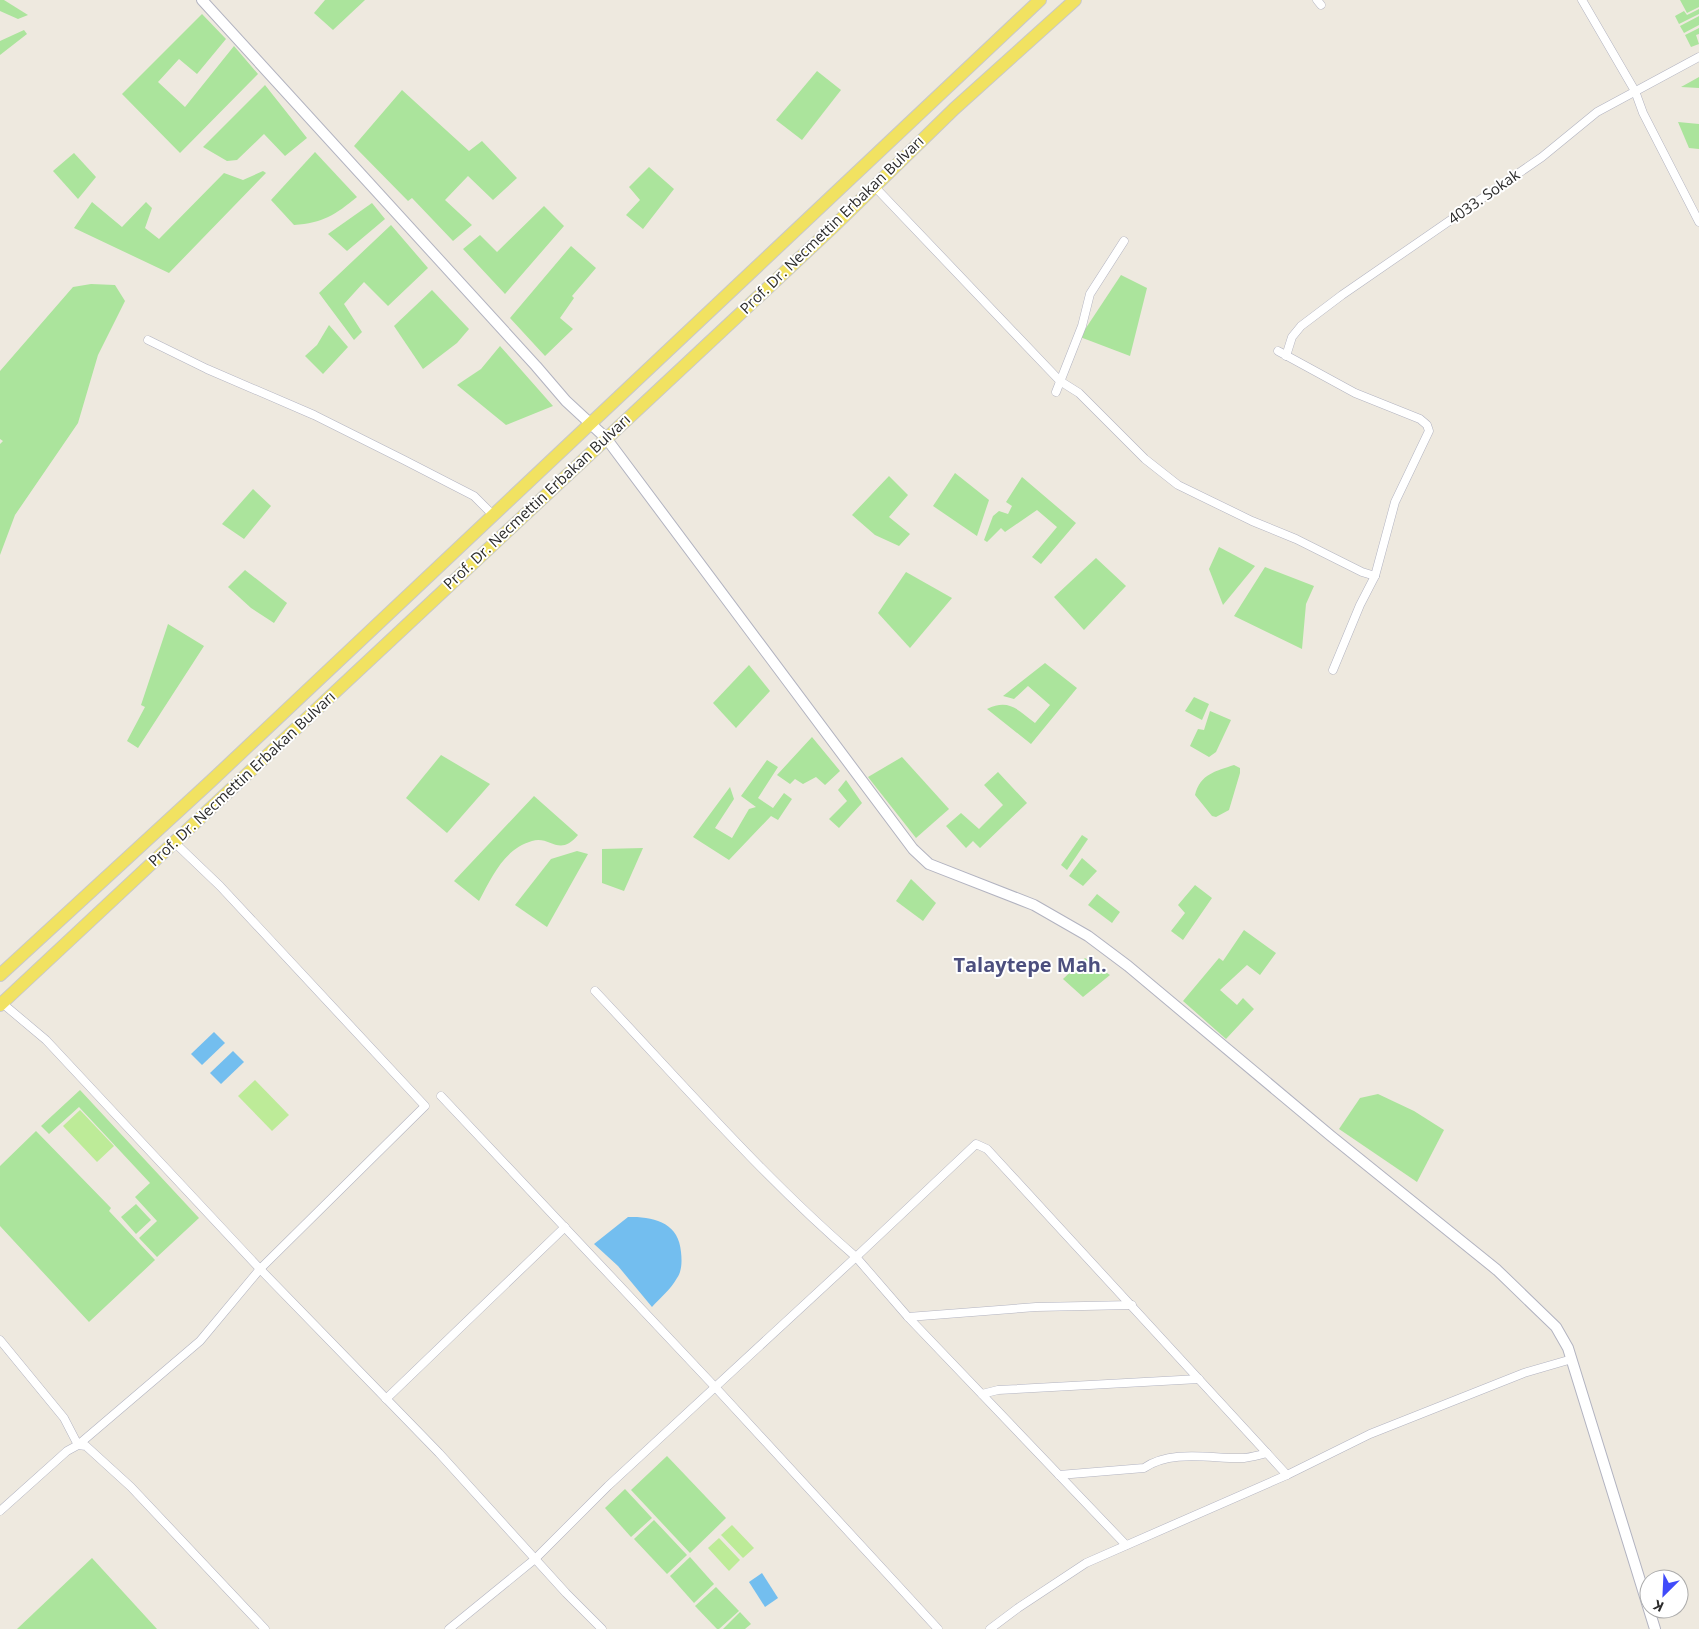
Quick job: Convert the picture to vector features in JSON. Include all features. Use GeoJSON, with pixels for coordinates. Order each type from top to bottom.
{"type":"FeatureCollection","features":[{"type":"Feature","properties":{"kind":"main road","name":"Prof. Dr. Necmettin Erbakan Bulvarı"},"geometry":{"type":"LineString","coordinates":[[0,975],[210,782],[492,514],[1040,0]]}},
{"type":"Feature","properties":{"kind":"main road","name":"Prof. Dr. Necmettin Erbakan Bulvarı"},"geometry":{"type":"LineString","coordinates":[[1,1004],[826,234],[954,108],[1075,0]]}},
{"type":"Feature","properties":{"kind":"street"},"geometry":{"type":"LineString","coordinates":[[202,0],[524,352],[566,401],[606,438],[913,849],[929,864],[1034,905],[1088,936],[1128,966],[1331,1136],[1497,1270],[1556,1327],[1568,1348],[1572,1360],[1655,1629]]}},
{"type":"Feature","properties":{"kind":"street"},"geometry":{"type":"LineString","coordinates":[[1582,0],[1635,91],[1643,113],[1699,222]]}},
{"type":"Feature","properties":{"kind":"street","name":"4033. Sokak"},"geometry":{"type":"LineString","coordinates":[[1286,356],[1292,337],[1301,326],[1342,295],[1542,156],[1598,112],[1699,57]]}},
{"type":"Feature","properties":{"kind":"street"},"geometry":{"type":"LineString","coordinates":[[874,186],[1060,381],[1079,393],[1145,459],[1178,485],[1362,572],[1375,576]]}},
{"type":"Feature","properties":{"kind":"street"},"geometry":{"type":"LineString","coordinates":[[1056,392],[1082,326],[1090,294],[1124,241]]}},
{"type":"Feature","properties":{"kind":"street"},"geometry":{"type":"LineString","coordinates":[[148,340],[207,369],[314,415],[396,456],[474,496],[492,514]]}},
{"type":"Feature","properties":{"kind":"street"},"geometry":{"type":"LineString","coordinates":[[1278,351],[1355,394],[1420,419],[1427,425],[1428,431],[1395,502],[1375,576],[1360,604],[1333,670]]}},
{"type":"Feature","properties":{"kind":"street"},"geometry":{"type":"LineString","coordinates":[[0,1511],[43,1470],[78,1445],[200,1341],[260,1269],[425,1106],[226,893],[174,842]]}},
{"type":"Feature","properties":{"kind":"street"},"geometry":{"type":"LineString","coordinates":[[595,991],[734,1140],[856,1257],[908,1317],[1126,1545]]}},
{"type":"Feature","properties":{"kind":"street"},"geometry":{"type":"LineString","coordinates":[[1,1004],[46,1040],[260,1269],[439,1453],[535,1559],[602,1629]]}},
{"type":"Feature","properties":{"kind":"street"},"geometry":{"type":"LineString","coordinates":[[441,1096],[716,1388],[938,1629]]}},
{"type":"Feature","properties":{"kind":"street"},"geometry":{"type":"LineString","coordinates":[[449,1629],[535,1559],[608,1486],[716,1388],[971,1147],[982,1144],[1132,1305],[1286,1475]]}},
{"type":"Feature","properties":{"kind":"street"},"geometry":{"type":"LineString","coordinates":[[386,1399],[565,1227]]}},
{"type":"Feature","properties":{"kind":"street"},"geometry":{"type":"LineString","coordinates":[[908,1317],[1036,1307],[1132,1305]]}},
{"type":"Feature","properties":{"kind":"street"},"geometry":{"type":"LineString","coordinates":[[0,1340],[64,1418],[78,1445]]}},
{"type":"Feature","properties":{"kind":"street"},"geometry":{"type":"LineString","coordinates":[[990,1629],[1086,1563],[1286,1475],[1370,1434],[1524,1373],[1572,1360]]}},
{"type":"Feature","properties":{"kind":"street"},"geometry":{"type":"LineString","coordinates":[[982,1394],[998,1390],[1199,1379]]}},
{"type":"Feature","properties":{"kind":"street"},"geometry":{"type":"LineString","coordinates":[[78,1445],[86,1446],[131,1487],[265,1629]]}},
{"type":"Feature","properties":{"kind":"street"},"geometry":{"type":"LineString","coordinates":[[1058,1475],[1144,1468],[1154,1462],[1167,1458],[1246,1458],[1267,1453]]}},
{"type":"Feature","properties":{"kind":"green space"},"geometry":{"type":"Polygon","coordinates":[[[0,0],[4,0],[28,15],[18,19],[0,11],[0,0]]]}},
{"type":"Feature","properties":{"kind":"green space"},"geometry":{"type":"Polygon","coordinates":[[[325,0],[365,0],[333,30],[314,13],[325,0]]]}},
{"type":"Feature","properties":{"kind":"green space"},"geometry":{"type":"Polygon","coordinates":[[[1680,0],[1699,0],[1699,7],[1687,13],[1680,0]]]}},
{"type":"Feature","properties":{"kind":"green space"},"geometry":{"type":"Polygon","coordinates":[[[1699,9],[1699,14],[1679,24],[1675,16],[1684,11],[1687,15],[1699,9]]]}},
{"type":"Feature","properties":{"kind":"green space"},"geometry":{"type":"Polygon","coordinates":[[[202,14],[226,39],[197,74],[179,59],[158,82],[185,107],[234,46],[258,74],[180,153],[122,94],[202,14]]]}},
{"type":"Feature","properties":{"kind":"green space"},"geometry":{"type":"Polygon","coordinates":[[[1699,16],[1699,25],[1684,33],[1680,26],[1699,16]]]}},
{"type":"Feature","properties":{"kind":"green space"},"geometry":{"type":"Polygon","coordinates":[[[1699,28],[1699,34],[1696,35],[1699,44],[1691,47],[1685,35],[1699,28]]]}},
{"type":"Feature","properties":{"kind":"green space"},"geometry":{"type":"Polygon","coordinates":[[[24,30],[27,34],[0,55],[0,41],[24,30]]]}},
{"type":"Feature","properties":{"kind":"green space"},"geometry":{"type":"Polygon","coordinates":[[[817,71],[841,90],[802,140],[776,120],[817,71]]]}},
{"type":"Feature","properties":{"kind":"green space"},"geometry":{"type":"Polygon","coordinates":[[[1699,77],[1699,88],[1681,87],[1699,77]]]}},
{"type":"Feature","properties":{"kind":"green space"},"geometry":{"type":"Polygon","coordinates":[[[265,85],[307,138],[285,156],[264,134],[237,160],[227,161],[203,147],[265,85]]]}},
{"type":"Feature","properties":{"kind":"green space"},"geometry":{"type":"Polygon","coordinates":[[[402,90],[469,151],[482,141],[517,178],[493,200],[468,176],[445,200],[472,225],[453,241],[412,198],[408,201],[354,146],[402,90]]]}},
{"type":"Feature","properties":{"kind":"green space"},"geometry":{"type":"Polygon","coordinates":[[[1678,122],[1699,124],[1699,149],[1689,148],[1678,122]]]}},
{"type":"Feature","properties":{"kind":"green space"},"geometry":{"type":"Polygon","coordinates":[[[315,152],[357,197],[328,217],[294,225],[271,200],[315,152]]]}},
{"type":"Feature","properties":{"kind":"green space"},"geometry":{"type":"Polygon","coordinates":[[[74,153],[96,177],[78,199],[53,171],[74,153]]]}},
{"type":"Feature","properties":{"kind":"green space"},"geometry":{"type":"Polygon","coordinates":[[[649,167],[674,189],[643,229],[626,215],[640,200],[629,187],[649,167]]]}},
{"type":"Feature","properties":{"kind":"green space"},"geometry":{"type":"Polygon","coordinates":[[[263,171],[266,173],[169,273],[74,228],[92,202],[122,227],[146,202],[152,208],[145,228],[159,239],[224,173],[243,180],[263,171]]]}},
{"type":"Feature","properties":{"kind":"green space"},"geometry":{"type":"Polygon","coordinates":[[[372,203],[385,219],[347,251],[328,234],[372,203]]]}},
{"type":"Feature","properties":{"kind":"green space"},"geometry":{"type":"Polygon","coordinates":[[[544,206],[564,226],[505,294],[463,249],[480,235],[497,252],[544,206]]]}},
{"type":"Feature","properties":{"kind":"green space"},"geometry":{"type":"Polygon","coordinates":[[[391,225],[428,268],[388,306],[364,282],[344,304],[362,332],[354,340],[319,293],[391,225]]]}},
{"type":"Feature","properties":{"kind":"green space"},"geometry":{"type":"Polygon","coordinates":[[[571,246],[596,268],[572,296],[574,298],[560,318],[573,329],[545,356],[510,318],[571,246]]]}},
{"type":"Feature","properties":{"kind":"green space"},"geometry":{"type":"Polygon","coordinates":[[[1121,275],[1147,288],[1130,356],[1080,337],[1121,275]]]}},
{"type":"Feature","properties":{"kind":"green space"},"geometry":{"type":"Polygon","coordinates":[[[91,284],[115,285],[125,301],[98,355],[78,423],[15,515],[0,555],[0,444],[3,441],[0,439],[0,371],[73,287],[91,284]]]}},
{"type":"Feature","properties":{"kind":"green space"},"geometry":{"type":"Polygon","coordinates":[[[432,290],[469,329],[457,343],[423,369],[394,326],[432,290]]]}},
{"type":"Feature","properties":{"kind":"green space"},"geometry":{"type":"Polygon","coordinates":[[[329,325],[348,347],[323,374],[305,356],[317,345],[329,325]]]}},
{"type":"Feature","properties":{"kind":"green space"},"geometry":{"type":"Polygon","coordinates":[[[500,346],[553,406],[506,425],[457,385],[481,369],[500,346]]]}},
{"type":"Feature","properties":{"kind":"green space"},"geometry":{"type":"Polygon","coordinates":[[[955,473],[989,500],[977,536],[933,506],[955,473]]]}},
{"type":"Feature","properties":{"kind":"green space"},"geometry":{"type":"Polygon","coordinates":[[[889,476],[908,495],[889,517],[910,534],[899,546],[875,535],[852,515],[889,476]]]}},
{"type":"Feature","properties":{"kind":"green space"},"geometry":{"type":"Polygon","coordinates":[[[1022,477],[1076,523],[1041,564],[1032,557],[1057,527],[1037,510],[1005,532],[1001,528],[987,542],[984,540],[993,516],[999,511],[1008,514],[1012,506],[1006,502],[1022,477]]]}},
{"type":"Feature","properties":{"kind":"green space"},"geometry":{"type":"Polygon","coordinates":[[[253,489],[271,506],[244,539],[222,524],[253,489]]]}},
{"type":"Feature","properties":{"kind":"green space"},"geometry":{"type":"Polygon","coordinates":[[[1219,547],[1255,566],[1223,605],[1209,569],[1219,547]]]}},
{"type":"Feature","properties":{"kind":"green space"},"geometry":{"type":"Polygon","coordinates":[[[1096,558],[1126,586],[1084,630],[1054,597],[1096,558]]]}},
{"type":"Feature","properties":{"kind":"green space"},"geometry":{"type":"Polygon","coordinates":[[[1265,567],[1314,586],[1306,604],[1302,649],[1234,616],[1265,567]]]}},
{"type":"Feature","properties":{"kind":"green space"},"geometry":{"type":"Polygon","coordinates":[[[245,570],[287,603],[274,623],[251,608],[228,587],[245,570]]]}},
{"type":"Feature","properties":{"kind":"green space"},"geometry":{"type":"Polygon","coordinates":[[[906,572],[952,598],[910,648],[878,613],[906,572]]]}},
{"type":"Feature","properties":{"kind":"green space"},"geometry":{"type":"Polygon","coordinates":[[[168,624],[204,646],[138,748],[127,741],[145,707],[141,705],[168,624]]]}},
{"type":"Feature","properties":{"kind":"green space"},"geometry":{"type":"Polygon","coordinates":[[[1045,663],[1077,688],[1031,744],[987,709],[1007,705],[1018,710],[1035,723],[1050,705],[1028,686],[1014,699],[1003,696],[1045,663]]]}},
{"type":"Feature","properties":{"kind":"green space"},"geometry":{"type":"Polygon","coordinates":[[[749,665],[770,691],[736,728],[713,703],[749,665]]]}},
{"type":"Feature","properties":{"kind":"green space"},"geometry":{"type":"Polygon","coordinates":[[[1194,697],[1209,704],[1202,720],[1185,711],[1194,697]]]}},
{"type":"Feature","properties":{"kind":"green space"},"geometry":{"type":"Polygon","coordinates":[[[1210,711],[1231,720],[1216,752],[1209,757],[1190,746],[1198,729],[1204,730],[1210,711]]]}},
{"type":"Feature","properties":{"kind":"green space"},"geometry":{"type":"Polygon","coordinates":[[[812,737],[840,771],[825,785],[816,777],[803,784],[795,779],[790,784],[777,775],[812,737]]]}},
{"type":"Feature","properties":{"kind":"green space"},"geometry":{"type":"Polygon","coordinates":[[[441,755],[490,784],[447,833],[406,798],[441,755]]]}},
{"type":"Feature","properties":{"kind":"green space"},"geometry":{"type":"Polygon","coordinates":[[[902,757],[949,809],[916,838],[868,777],[902,757]]]}},
{"type":"Feature","properties":{"kind":"green space"},"geometry":{"type":"Polygon","coordinates":[[[767,760],[778,767],[758,798],[773,808],[784,793],[792,799],[778,820],[771,816],[729,860],[693,837],[730,787],[734,799],[715,828],[732,838],[749,809],[756,807],[741,796],[767,760]]]}},
{"type":"Feature","properties":{"kind":"green space"},"geometry":{"type":"Polygon","coordinates":[[[1234,765],[1240,768],[1240,773],[1229,810],[1216,817],[1212,816],[1195,795],[1197,788],[1210,774],[1234,765]]]}},
{"type":"Feature","properties":{"kind":"green space"},"geometry":{"type":"Polygon","coordinates":[[[998,772],[1027,803],[980,848],[973,841],[966,848],[946,826],[961,813],[979,829],[1003,805],[984,785],[998,772]]]}},
{"type":"Feature","properties":{"kind":"green space"},"geometry":{"type":"Polygon","coordinates":[[[846,780],[862,803],[839,828],[829,819],[847,801],[838,790],[846,780]]]}},
{"type":"Feature","properties":{"kind":"green space"},"geometry":{"type":"Polygon","coordinates":[[[534,796],[578,835],[565,845],[538,840],[522,845],[514,850],[500,865],[479,901],[454,881],[534,796]]]}},
{"type":"Feature","properties":{"kind":"green space"},"geometry":{"type":"Polygon","coordinates":[[[1082,835],[1088,839],[1067,870],[1061,865],[1082,835]]]}},
{"type":"Feature","properties":{"kind":"green space"},"geometry":{"type":"Polygon","coordinates":[[[643,848],[624,891],[602,883],[602,849],[643,848]]]}},
{"type":"Feature","properties":{"kind":"green space"},"geometry":{"type":"Polygon","coordinates":[[[577,851],[588,854],[547,927],[515,905],[551,859],[577,851]]]}},
{"type":"Feature","properties":{"kind":"green space"},"geometry":{"type":"Polygon","coordinates":[[[1082,858],[1097,871],[1083,886],[1069,876],[1082,858]]]}},
{"type":"Feature","properties":{"kind":"green space"},"geometry":{"type":"Polygon","coordinates":[[[911,879],[936,903],[923,921],[896,901],[911,879]]]}},
{"type":"Feature","properties":{"kind":"green space"},"geometry":{"type":"Polygon","coordinates":[[[1195,885],[1212,898],[1183,940],[1171,931],[1185,913],[1178,905],[1195,885]]]}},
{"type":"Feature","properties":{"kind":"green space"},"geometry":{"type":"Polygon","coordinates":[[[1097,894],[1120,912],[1112,923],[1088,905],[1097,894]]]}},
{"type":"Feature","properties":{"kind":"green space"},"geometry":{"type":"Polygon","coordinates":[[[1244,930],[1276,953],[1260,975],[1247,965],[1220,990],[1237,1005],[1243,998],[1254,1009],[1226,1039],[1183,1001],[1219,958],[1223,961],[1244,930]]]}},
{"type":"Feature","properties":{"kind":"green space"},"geometry":{"type":"Polygon","coordinates":[[[1085,958],[1110,975],[1083,997],[1063,979],[1085,958]]]}},
{"type":"Feature","properties":{"kind":"green space"},"geometry":{"type":"Polygon","coordinates":[[[255,1080],[289,1115],[272,1131],[238,1096],[255,1080]]]}},
{"type":"Feature","properties":{"kind":"green space"},"geometry":{"type":"Polygon","coordinates":[[[80,1090],[199,1218],[157,1257],[139,1238],[157,1221],[135,1197],[150,1183],[79,1107],[49,1134],[41,1126],[80,1090]]]}},
{"type":"Feature","properties":{"kind":"green space"},"geometry":{"type":"Polygon","coordinates":[[[1378,1094],[1414,1111],[1444,1130],[1417,1182],[1339,1129],[1360,1098],[1378,1094]]]}},
{"type":"Feature","properties":{"kind":"green space"},"geometry":{"type":"Polygon","coordinates":[[[80,1110],[114,1146],[97,1162],[63,1126],[80,1110]]]}},
{"type":"Feature","properties":{"kind":"green space"},"geometry":{"type":"Polygon","coordinates":[[[36,1131],[111,1208],[109,1211],[155,1260],[89,1322],[0,1226],[0,1166],[36,1131]]]}},
{"type":"Feature","properties":{"kind":"green space"},"geometry":{"type":"Polygon","coordinates":[[[136,1204],[151,1220],[136,1234],[121,1217],[136,1204]]]}},
{"type":"Feature","properties":{"kind":"green space"},"geometry":{"type":"Polygon","coordinates":[[[667,1456],[726,1518],[690,1553],[631,1490],[667,1456]]]}},
{"type":"Feature","properties":{"kind":"green space"},"geometry":{"type":"Polygon","coordinates":[[[625,1489],[652,1518],[631,1537],[605,1508],[625,1489]]]}},
{"type":"Feature","properties":{"kind":"green space"},"geometry":{"type":"Polygon","coordinates":[[[654,1520],[687,1555],[667,1574],[634,1539],[654,1520]]]}},
{"type":"Feature","properties":{"kind":"green space"},"geometry":{"type":"Polygon","coordinates":[[[732,1525],[754,1548],[743,1558],[721,1535],[732,1525]]]}},
{"type":"Feature","properties":{"kind":"green space"},"geometry":{"type":"Polygon","coordinates":[[[719,1538],[740,1560],[729,1571],[708,1548],[719,1538]]]}},
{"type":"Feature","properties":{"kind":"green space"},"geometry":{"type":"Polygon","coordinates":[[[690,1557],[714,1584],[694,1603],[670,1576],[690,1557]]]}},
{"type":"Feature","properties":{"kind":"green space"},"geometry":{"type":"Polygon","coordinates":[[[92,1558],[157,1629],[17,1629],[92,1558]]]}},
{"type":"Feature","properties":{"kind":"green space"},"geometry":{"type":"Polygon","coordinates":[[[716,1587],[739,1611],[719,1629],[695,1606],[716,1587]]]}},
{"type":"Feature","properties":{"kind":"green space"},"geometry":{"type":"Polygon","coordinates":[[[740,1612],[751,1624],[745,1629],[723,1629],[740,1612]]]}},
{"type":"Feature","properties":{"kind":"water"},"geometry":{"type":"Polygon","coordinates":[[[214,1032],[225,1043],[202,1065],[191,1054],[214,1032]]]}},
{"type":"Feature","properties":{"kind":"water"},"geometry":{"type":"Polygon","coordinates":[[[233,1051],[244,1062],[221,1084],[210,1073],[233,1051]]]}},
{"type":"Feature","properties":{"kind":"water"},"geometry":{"type":"Polygon","coordinates":[[[628,1217],[647,1218],[664,1223],[676,1234],[679,1242],[681,1269],[679,1275],[669,1290],[652,1307],[618,1266],[594,1244],[628,1217]]]}},
{"type":"Feature","properties":{"kind":"water"},"geometry":{"type":"Polygon","coordinates":[[[762,1573],[778,1598],[765,1607],[749,1582],[762,1573]]]}},
{"type":"Feature","properties":{"kind":"district","name":"Talaytepe Mah."},"geometry":{"type":"Point","coordinates":[1030,965]}}]}
